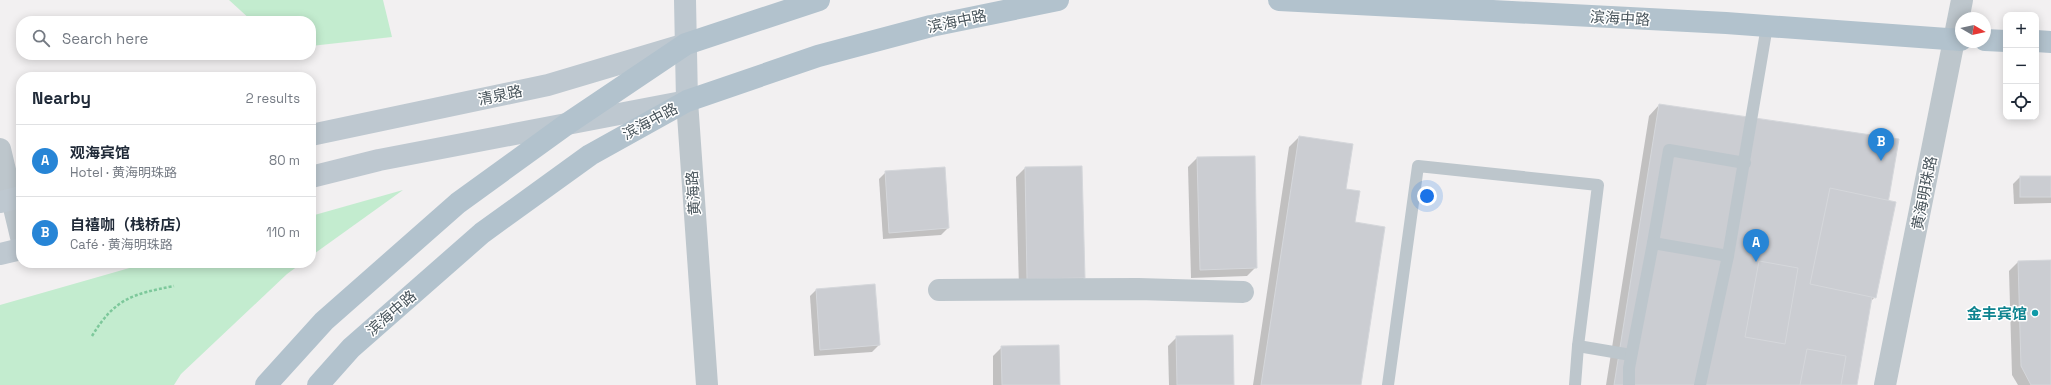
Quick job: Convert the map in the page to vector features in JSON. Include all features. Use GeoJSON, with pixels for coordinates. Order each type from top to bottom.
{"type":"FeatureCollection","features":[{"type":"Feature","properties":{"kind":"main road","name":"黄海路"},"geometry":{"type":"LineString","coordinates":[[685,0],[687,102]]}},
{"type":"Feature","properties":{"kind":"main road"},"geometry":{"type":"LineString","coordinates":[[266,385],[324,321],[458,203],[567,124],[686,44],[819,0]]}},
{"type":"Feature","properties":{"kind":"main road","name":"滨海中路"},"geometry":{"type":"LineString","coordinates":[[318,385],[351,348],[482,233],[590,155],[687,102],[818,56],[931,26],[1058,0]]}},
{"type":"Feature","properties":{"kind":"main road","name":"滨海中路"},"geometry":{"type":"LineString","coordinates":[[1279,0],[1767,26],[1955,40]]}},
{"type":"Feature","properties":{"kind":"main road"},"geometry":{"type":"LineString","coordinates":[[1991,40],[2003,41]]}},
{"type":"Feature","properties":{"kind":"main road"},"geometry":{"type":"LineString","coordinates":[[2039,41],[2051,42]]}},
{"type":"Feature","properties":{"kind":"main road","name":"清泉路"},"geometry":{"type":"LineString","coordinates":[[316,134],[548,85],[686,44]]}},
{"type":"Feature","properties":{"kind":"main road"},"geometry":{"type":"LineString","coordinates":[[316,176],[379,160],[687,102]]}},
{"type":"Feature","properties":{"kind":"main road"},"geometry":{"type":"LineString","coordinates":[[0,254],[16,250]]}},
{"type":"Feature","properties":{"kind":"street","name":"黄海明珠路"},"geometry":{"type":"LineString","coordinates":[[1961,12],[1962,0]]}},
{"type":"Feature","properties":{"kind":"street","name":"黄海明珠路"},"geometry":{"type":"LineString","coordinates":[[1885,385],[1956,48]]}},
{"type":"Feature","properties":{"kind":"street","name":"黄海路"},"geometry":{"type":"LineString","coordinates":[[687,102],[707,385]]}},
{"type":"Feature","properties":{"kind":"street"},"geometry":{"type":"LineString","coordinates":[[0,149],[16,218]]}},
{"type":"Feature","properties":{"kind":"street"},"geometry":{"type":"LineString","coordinates":[[939,290],[1138,289],[1243,292]]}},
{"type":"Feature","properties":{"kind":"lane"},"geometry":{"type":"LineString","coordinates":[[1700,385],[1728,256],[1745,163],[1767,26]]}},
{"type":"Feature","properties":{"kind":"lane"},"geometry":{"type":"LineString","coordinates":[[1630,385],[1629,368],[1631,355],[1653,243],[1669,150],[1745,163]]}},
{"type":"Feature","properties":{"kind":"lane"},"geometry":{"type":"LineString","coordinates":[[1388,385],[1418,166],[1598,185],[1578,346],[1575,385]]}},
{"type":"Feature","properties":{"kind":"lane"},"geometry":{"type":"LineString","coordinates":[[1653,243],[1728,256]]}},
{"type":"Feature","properties":{"kind":"lane"},"geometry":{"type":"LineString","coordinates":[[1578,346],[1631,355]]}},
{"type":"Feature","properties":{"kind":"path"},"geometry":{"type":"LineString","coordinates":[[92,336],[100,323],[119,303],[139,293],[174,286]]}},
{"type":"Feature","properties":{"kind":"green space"},"geometry":{"type":"Polygon","coordinates":[[[229,0],[383,0],[392,37],[316,45],[316,16],[247,16],[229,0]]]}},
{"type":"Feature","properties":{"kind":"green space"},"geometry":{"type":"Polygon","coordinates":[[[403,190],[316,252],[316,215],[403,190]]]}},
{"type":"Feature","properties":{"kind":"green space"},"geometry":{"type":"Polygon","coordinates":[[[130,268],[295,268],[181,374],[174,385],[0,385],[0,305],[130,268]]]}},
{"type":"Feature","properties":{"kind":"building"},"geometry":{"type":"Polygon","coordinates":[[[1659,104],[1899,139],[1857,385],[1614,385],[1659,104]]]}},
{"type":"Feature","properties":{"kind":"building"},"geometry":{"type":"Polygon","coordinates":[[[1299,136],[1353,144],[1346,189],[1360,191],[1355,222],[1385,227],[1361,385],[1261,385],[1299,136]]]}},
{"type":"Feature","properties":{"kind":"building"},"geometry":{"type":"Polygon","coordinates":[[[1255,156],[1257,268],[1200,270],[1197,157],[1255,156]]]}},
{"type":"Feature","properties":{"kind":"building"},"geometry":{"type":"Polygon","coordinates":[[[1082,166],[1085,278],[1027,279],[1025,167],[1082,166]]]}},
{"type":"Feature","properties":{"kind":"building"},"geometry":{"type":"Polygon","coordinates":[[[945,167],[949,228],[889,233],[885,171],[945,167]]]}},
{"type":"Feature","properties":{"kind":"building"},"geometry":{"type":"Polygon","coordinates":[[[2020,176],[2051,176],[2051,197],[2020,197],[2020,176]]]}},
{"type":"Feature","properties":{"kind":"building"},"geometry":{"type":"Polygon","coordinates":[[[1830,188],[1896,202],[1876,298],[1810,284],[1830,188]]]}},
{"type":"Feature","properties":{"kind":"building","name":"金丰宾馆"},"geometry":{"type":"Polygon","coordinates":[[[2051,260],[2051,385],[2031,385],[2021,366],[2018,261],[2051,260]]]}},
{"type":"Feature","properties":{"kind":"building"},"geometry":{"type":"Polygon","coordinates":[[[1759,261],[1798,268],[1785,344],[1745,337],[1759,261]]]}},
{"type":"Feature","properties":{"kind":"building"},"geometry":{"type":"Polygon","coordinates":[[[875,284],[880,345],[820,350],[816,289],[875,284]]]}},
{"type":"Feature","properties":{"kind":"building"},"geometry":{"type":"Polygon","coordinates":[[[1233,335],[1234,385],[1177,385],[1176,336],[1233,335]]]}},
{"type":"Feature","properties":{"kind":"building"},"geometry":{"type":"Polygon","coordinates":[[[1059,345],[1060,385],[1002,385],[1001,346],[1059,345]]]}},
{"type":"Feature","properties":{"kind":"building"},"geometry":{"type":"Polygon","coordinates":[[[1807,349],[1846,356],[1841,385],[1800,385],[1807,349]]]}},
{"type":"Feature","properties":{"kind":"place","name":"自禧咖（栈桥店）"},"geometry":{"type":"Point","coordinates":[1881,161]}},
{"type":"Feature","properties":{"kind":"place","name":"观海宾馆"},"geometry":{"type":"Point","coordinates":[1756,262]}},
{"type":"Feature","properties":{"kind":"place","name":"金丰宾馆"},"geometry":{"type":"Point","coordinates":[2035,313]}}]}
